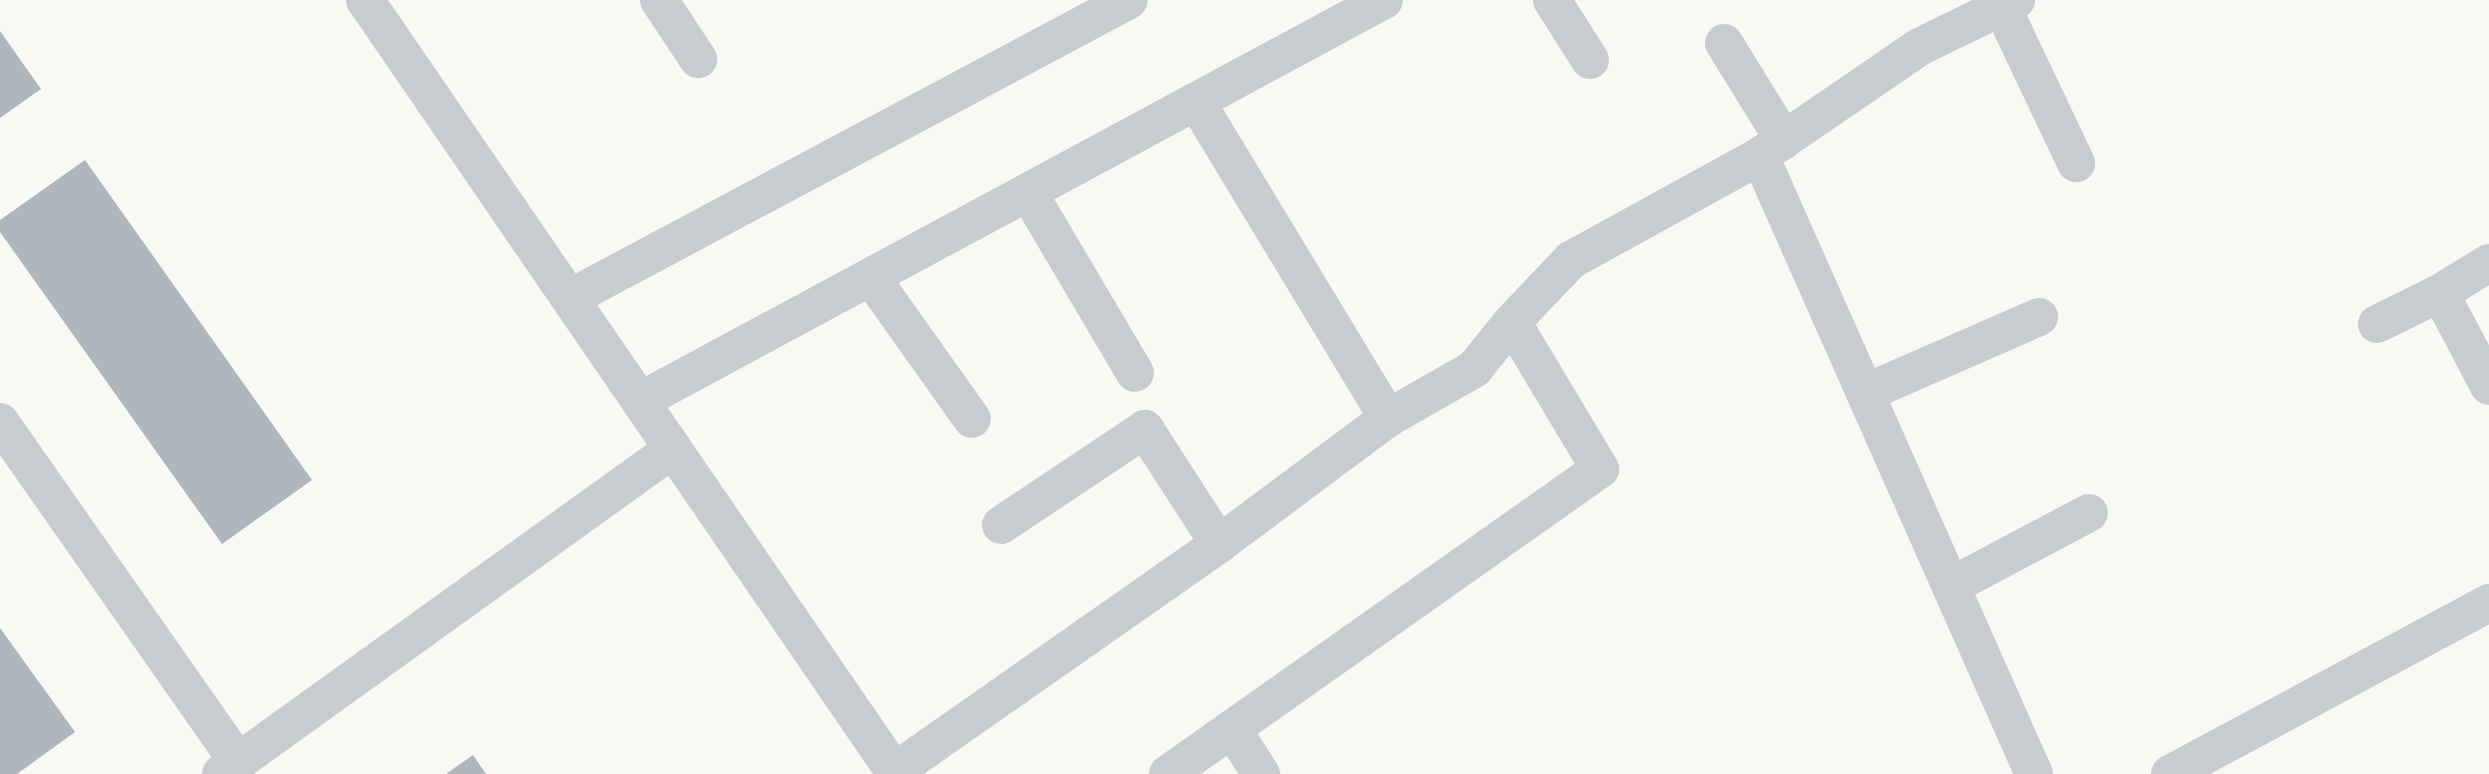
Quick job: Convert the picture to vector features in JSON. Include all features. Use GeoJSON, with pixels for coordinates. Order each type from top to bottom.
{"type":"FeatureCollection","features":[{"type":"Feature","properties":{"kind":"street"},"geometry":{"type":"LineString","coordinates":[[365,0],[895,773],[1219,544],[1388,418],[1474,369],[1512,322],[1571,260],[1772,148],[1919,47],[2009,4],[2076,163]]}},
{"type":"Feature","properties":{"kind":"street"},"geometry":{"type":"LineString","coordinates":[[659,0],[698,59]]}},
{"type":"Feature","properties":{"kind":"street"},"geometry":{"type":"LineString","coordinates":[[570,298],[1129,0]]}},
{"type":"Feature","properties":{"kind":"street"},"geometry":{"type":"LineString","coordinates":[[640,401],[1384,0]]}},
{"type":"Feature","properties":{"kind":"street"},"geometry":{"type":"LineString","coordinates":[[1552,0],[1590,60]]}},
{"type":"Feature","properties":{"kind":"street"},"geometry":{"type":"LineString","coordinates":[[1724,43],[1772,148],[1865,393],[2034,774]]}},
{"type":"Feature","properties":{"kind":"street"},"geometry":{"type":"LineString","coordinates":[[1196,101],[1388,418]]}},
{"type":"Feature","properties":{"kind":"street"},"geometry":{"type":"LineString","coordinates":[[1028,192],[1135,373]]}},
{"type":"Feature","properties":{"kind":"street"},"geometry":{"type":"LineString","coordinates":[[2377,324],[2440,293],[2489,263]]}},
{"type":"Feature","properties":{"kind":"street"},"geometry":{"type":"LineString","coordinates":[[871,277],[972,419]]}},
{"type":"Feature","properties":{"kind":"street"},"geometry":{"type":"LineString","coordinates":[[2440,293],[2489,386]]}},
{"type":"Feature","properties":{"kind":"street"},"geometry":{"type":"LineString","coordinates":[[1865,393],[2039,317]]}},
{"type":"Feature","properties":{"kind":"street"},"geometry":{"type":"LineString","coordinates":[[1168,774],[1600,469],[1512,322]]}},
{"type":"Feature","properties":{"kind":"street"},"geometry":{"type":"LineString","coordinates":[[0,422],[230,768],[673,449]]}},
{"type":"Feature","properties":{"kind":"street"},"geometry":{"type":"LineString","coordinates":[[1001,525],[1145,429],[1219,544]]}},
{"type":"Feature","properties":{"kind":"street"},"geometry":{"type":"LineString","coordinates":[[1951,586],[2088,513]]}},
{"type":"Feature","properties":{"kind":"street"},"geometry":{"type":"LineString","coordinates":[[2170,774],[2489,603]]}},
{"type":"Feature","properties":{"kind":"street"},"geometry":{"type":"LineString","coordinates":[[1232,729],[1261,774]]}},
{"type":"Feature","properties":{"kind":"building"},"geometry":{"type":"Polygon","coordinates":[[[0,31],[41,89],[0,118],[0,31]]]}},
{"type":"Feature","properties":{"kind":"building"},"geometry":{"type":"Polygon","coordinates":[[[85,160],[312,480],[222,544],[0,232],[0,220],[85,160]]]}},
{"type":"Feature","properties":{"kind":"building"},"geometry":{"type":"Polygon","coordinates":[[[0,628],[75,732],[17,774],[0,774],[0,628]]]}},
{"type":"Feature","properties":{"kind":"building"},"geometry":{"type":"Polygon","coordinates":[[[473,755],[486,774],[446,774],[473,755]]]}}]}
